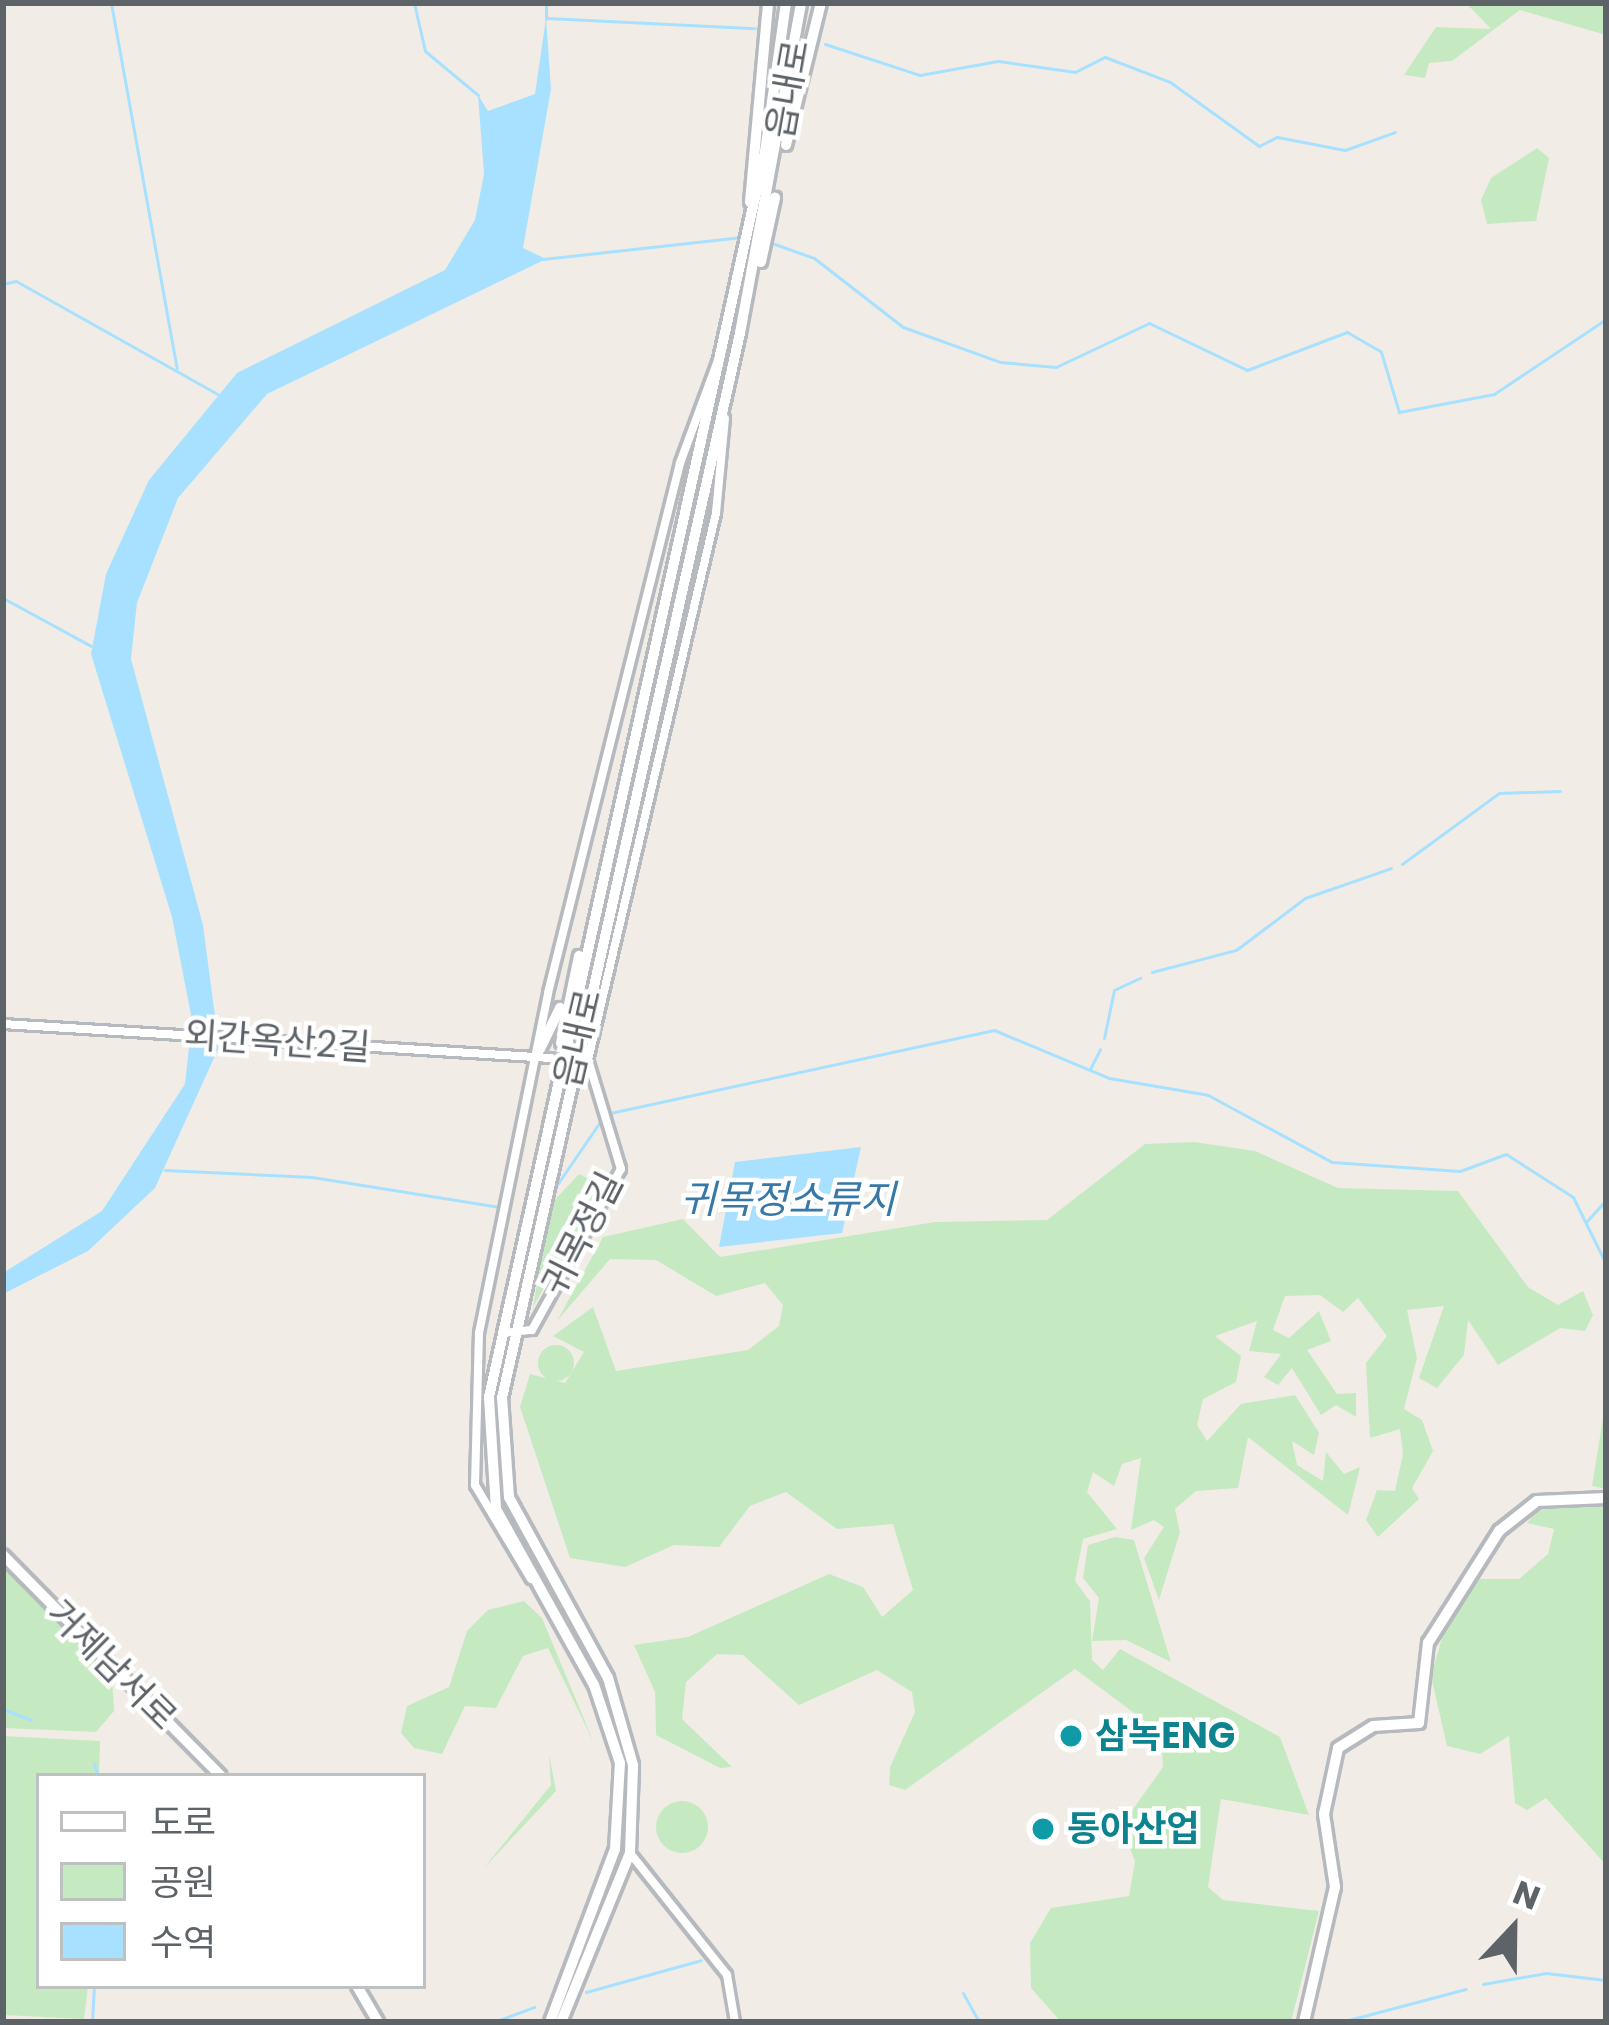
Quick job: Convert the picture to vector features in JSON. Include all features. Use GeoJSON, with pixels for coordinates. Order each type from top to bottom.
{"type":"FeatureCollection","features":[{"type":"Feature","properties":{"kind":"street"},"geometry":{"type":"LineString","coordinates":[[752,212],[768,3]]}},
{"type":"Feature","properties":{"kind":"street","name":"읍내로"},"geometry":{"type":"LineString","coordinates":[[615,1849],[616,1742],[489,1486],[508,1334],[556,1062],[588,944],[752,212],[786,3]]}},
{"type":"Feature","properties":{"kind":"street","name":"읍내로"},"geometry":{"type":"LineString","coordinates":[[630,1853],[624,1718],[503,1474],[508,1334],[743,317],[801,3]]}},
{"type":"Feature","properties":{"kind":"street"},"geometry":{"type":"LineString","coordinates":[[743,317],[767,240],[821,3]]}},
{"type":"Feature","properties":{"kind":"street","name":"귀목정길"},"geometry":{"type":"LineString","coordinates":[[508,1334],[532,1330],[614,1185],[612,1124],[584,1066],[716,513],[743,317]]}},
{"type":"Feature","properties":{"kind":"street"},"geometry":{"type":"LineString","coordinates":[[539,1589],[475,1485],[469,1403],[540,1053],[694,428],[719,359]]}},
{"type":"Feature","properties":{"kind":"street"},"geometry":{"type":"LineString","coordinates":[[540,1053],[588,944]]}},
{"type":"Feature","properties":{"kind":"street"},"geometry":{"type":"LineString","coordinates":[[556,1062],[567,994]]}},
{"type":"Feature","properties":{"kind":"street","name":"외간옥산2길"},"geometry":{"type":"LineString","coordinates":[[3,1024],[540,1053],[556,1062]]}},
{"type":"Feature","properties":{"kind":"street"},"geometry":{"type":"LineString","coordinates":[[1304,2022],[1335,1887],[1324,1814],[1338,1748],[1373,1726],[1419,1724],[1428,1643],[1499,1531],[1537,1502],[1606,1498]]}},
{"type":"Feature","properties":{"kind":"street","name":"거제남서로"},"geometry":{"type":"LineString","coordinates":[[3,1555],[218,1773]]}},
{"type":"Feature","properties":{"kind":"street"},"geometry":{"type":"LineString","coordinates":[[550,2022],[615,1849],[630,1853],[727,1975],[735,2022]]}},
{"type":"Feature","properties":{"kind":"street"},"geometry":{"type":"LineString","coordinates":[[561,2022],[630,1853]]}},
{"type":"Feature","properties":{"kind":"street"},"geometry":{"type":"LineString","coordinates":[[359,1989],[378,2022]]}},
{"type":"Feature","properties":{"kind":"green space"},"geometry":{"type":"Polygon","coordinates":[[[1466,3],[1606,3],[1606,35],[1520,10],[1452,61],[1429,63],[1425,78],[1404,75],[1436,27],[1491,29],[1466,3]]]}},
{"type":"Feature","properties":{"kind":"green space"},"geometry":{"type":"Polygon","coordinates":[[[1537,148],[1549,158],[1536,221],[1487,224],[1481,200],[1491,178],[1537,148]]]}},
{"type":"Feature","properties":{"kind":"green space"},"geometry":{"type":"Polygon","coordinates":[[[1194,1142],[1255,1151],[1338,1188],[1458,1191],[1528,1287],[1558,1305],[1583,1291],[1593,1315],[1585,1331],[1560,1328],[1498,1365],[1468,1320],[1464,1355],[1437,1388],[1419,1378],[1444,1306],[1407,1310],[1417,1358],[1404,1409],[1422,1420],[1433,1451],[1412,1488],[1419,1499],[1378,1537],[1366,1520],[1377,1490],[1395,1491],[1403,1454],[1400,1429],[1370,1438],[1366,1363],[1387,1336],[1358,1298],[1343,1312],[1320,1295],[1285,1296],[1273,1330],[1289,1338],[1319,1311],[1331,1341],[1307,1350],[1337,1394],[1356,1393],[1356,1417],[1336,1405],[1321,1415],[1292,1368],[1278,1385],[1264,1377],[1281,1354],[1249,1351],[1257,1321],[1215,1336],[1241,1356],[1236,1382],[1203,1399],[1197,1425],[1207,1441],[1241,1404],[1295,1395],[1319,1433],[1314,1455],[1292,1441],[1297,1465],[1323,1481],[1326,1452],[1344,1474],[1360,1467],[1348,1515],[1248,1437],[1238,1488],[1196,1491],[1175,1509],[1180,1532],[1159,1600],[1144,1558],[1164,1527],[1154,1520],[1131,1530],[1141,1458],[1122,1464],[1114,1486],[1093,1472],[1087,1492],[1117,1529],[1083,1539],[1075,1581],[1090,1601],[1092,1660],[1103,1670],[1120,1649],[1280,1737],[1309,1815],[1221,1799],[1208,1887],[1223,1900],[1319,1911],[1291,2022],[1061,2022],[1031,1988],[1030,1943],[1051,1908],[1129,1896],[1135,1861],[1121,1826],[1163,1767],[1161,1733],[1075,1669],[905,1790],[889,1785],[890,1767],[915,1712],[912,1692],[877,1670],[799,1705],[743,1655],[717,1654],[686,1682],[682,1719],[732,1767],[720,1768],[656,1735],[655,1692],[634,1645],[688,1637],[829,1574],[863,1587],[882,1617],[913,1590],[893,1524],[837,1529],[786,1492],[750,1506],[719,1547],[674,1545],[625,1567],[570,1558],[520,1407],[530,1374],[565,1383],[584,1352],[553,1336],[593,1307],[616,1371],[748,1350],[779,1326],[783,1305],[765,1283],[716,1296],[656,1260],[610,1259],[557,1321],[603,1237],[683,1219],[720,1257],[935,1222],[1047,1220],[1145,1144],[1194,1142]]]}},
{"type":"Feature","properties":{"kind":"green space"},"geometry":{"type":"Polygon","coordinates":[[[579,1174],[603,1186],[533,1307],[551,1204],[579,1174]]]}},
{"type":"Feature","properties":{"kind":"green space"},"geometry":{"type":"Polygon","coordinates":[[[556,1345],[569,1350],[574,1363],[569,1376],[556,1381],[543,1376],[538,1363],[543,1350],[556,1345]]]}},
{"type":"Feature","properties":{"kind":"green space"},"geometry":{"type":"Polygon","coordinates":[[[1606,1400],[1606,1489],[1592,1486],[1606,1400]]]}},
{"type":"Feature","properties":{"kind":"green space"},"geometry":{"type":"Polygon","coordinates":[[[1606,1504],[1606,1865],[1546,1798],[1527,1810],[1515,1803],[1509,1736],[1480,1754],[1447,1746],[1431,1676],[1451,1607],[1475,1579],[1519,1579],[1548,1554],[1554,1529],[1527,1523],[1539,1508],[1606,1504]]]}},
{"type":"Feature","properties":{"kind":"green space"},"geometry":{"type":"Polygon","coordinates":[[[1115,1537],[1134,1540],[1171,1662],[1126,1640],[1092,1641],[1099,1598],[1083,1578],[1088,1545],[1115,1537]]]}},
{"type":"Feature","properties":{"kind":"green space"},"geometry":{"type":"Polygon","coordinates":[[[3,1566],[112,1677],[114,1711],[96,1732],[3,1728],[3,1566]]]}},
{"type":"Feature","properties":{"kind":"green space"},"geometry":{"type":"Polygon","coordinates":[[[524,1601],[542,1618],[594,1743],[548,1648],[523,1656],[496,1708],[465,1706],[442,1754],[414,1748],[401,1733],[407,1706],[449,1687],[467,1631],[488,1610],[524,1601]]]}},
{"type":"Feature","properties":{"kind":"green space"},"geometry":{"type":"Polygon","coordinates":[[[3,1736],[100,1741],[99,1773],[36,1773],[36,1989],[88,1989],[84,2019],[3,2015],[3,1736]]]}},
{"type":"Feature","properties":{"kind":"green space"},"geometry":{"type":"Polygon","coordinates":[[[549,1755],[556,1791],[483,1869],[551,1785],[549,1755]]]}},
{"type":"Feature","properties":{"kind":"green space"},"geometry":{"type":"Polygon","coordinates":[[[682,1801],[701,1808],[708,1827],[701,1846],[682,1853],[663,1846],[656,1827],[663,1808],[682,1801]]]}},
{"type":"Feature","properties":{"kind":"water"},"geometry":{"type":"Polygon","coordinates":[[[546,18],[551,89],[523,248],[546,259],[267,394],[178,498],[137,603],[131,659],[203,925],[219,1047],[155,1188],[88,1251],[3,1294],[3,1273],[102,1211],[185,1084],[192,1020],[172,917],[91,654],[106,574],[149,480],[237,373],[445,270],[475,220],[484,174],[478,95],[488,111],[535,94],[546,18]]]}},
{"type":"Feature","properties":{"kind":"water","name":"귀목정소류지"},"geometry":{"type":"Polygon","coordinates":[[[861,1147],[842,1233],[719,1247],[735,1162],[861,1147]]]}},
{"type":"Feature","properties":{"kind":"waterway"},"geometry":{"type":"LineString","coordinates":[[111,3],[177,368]]}},
{"type":"Feature","properties":{"kind":"waterway"},"geometry":{"type":"LineString","coordinates":[[414,3],[425,51],[478,95]]}},
{"type":"Feature","properties":{"kind":"waterway"},"geometry":{"type":"LineString","coordinates":[[546,3],[546,19]]}},
{"type":"Feature","properties":{"kind":"waterway"},"geometry":{"type":"LineString","coordinates":[[547,18],[755,28]]}},
{"type":"Feature","properties":{"kind":"waterway"},"geometry":{"type":"LineString","coordinates":[[825,44],[920,75],[998,61],[1075,72],[1105,57],[1170,82],[1259,146],[1277,137],[1345,150],[1395,132]]}},
{"type":"Feature","properties":{"kind":"waterway"},"geometry":{"type":"LineString","coordinates":[[543,259],[742,237]]}},
{"type":"Feature","properties":{"kind":"waterway"},"geometry":{"type":"LineString","coordinates":[[769,242],[814,258],[903,327],[1000,362],[1056,367],[1149,323],[1247,370],[1347,332],[1381,352],[1399,412],[1494,394],[1606,319]]}},
{"type":"Feature","properties":{"kind":"waterway"},"geometry":{"type":"LineString","coordinates":[[3,284],[16,281],[217,394]]}},
{"type":"Feature","properties":{"kind":"waterway"},"geometry":{"type":"LineString","coordinates":[[3,598],[91,646]]}},
{"type":"Feature","properties":{"kind":"waterway"},"geometry":{"type":"LineString","coordinates":[[1402,864],[1499,793],[1560,791]]}},
{"type":"Feature","properties":{"kind":"waterway"},"geometry":{"type":"LineString","coordinates":[[1152,972],[1236,950],[1305,898],[1391,868]]}},
{"type":"Feature","properties":{"kind":"waterway"},"geometry":{"type":"LineString","coordinates":[[1104,1038],[1114,990],[1140,978]]}},
{"type":"Feature","properties":{"kind":"waterway"},"geometry":{"type":"LineString","coordinates":[[610,1113],[994,1030],[1109,1078],[1208,1095],[1332,1162],[1460,1171],[1506,1154],[1573,1197],[1606,1264]]}},
{"type":"Feature","properties":{"kind":"waterway"},"geometry":{"type":"LineString","coordinates":[[1090,1069],[1100,1049]]}},
{"type":"Feature","properties":{"kind":"waterway"},"geometry":{"type":"LineString","coordinates":[[554,1189],[602,1119]]}},
{"type":"Feature","properties":{"kind":"waterway"},"geometry":{"type":"LineString","coordinates":[[165,1170],[312,1177],[500,1207]]}},
{"type":"Feature","properties":{"kind":"waterway"},"geometry":{"type":"LineString","coordinates":[[1587,1221],[1606,1200]]}},
{"type":"Feature","properties":{"kind":"waterway"},"geometry":{"type":"LineString","coordinates":[[3,1709],[31,1720]]}},
{"type":"Feature","properties":{"kind":"waterway"},"geometry":{"type":"LineString","coordinates":[[94,1764],[97,1773]]}},
{"type":"Feature","properties":{"kind":"waterway"},"geometry":{"type":"LineString","coordinates":[[586,1992],[701,1960]]}},
{"type":"Feature","properties":{"kind":"waterway"},"geometry":{"type":"LineString","coordinates":[[1483,1984],[1546,1973],[1606,1980]]}},
{"type":"Feature","properties":{"kind":"waterway"},"geometry":{"type":"LineString","coordinates":[[92,2022],[94,1989]]}},
{"type":"Feature","properties":{"kind":"waterway"},"geometry":{"type":"LineString","coordinates":[[1341,2022],[1466,1989]]}},
{"type":"Feature","properties":{"kind":"waterway"},"geometry":{"type":"LineString","coordinates":[[963,1993],[979,2022]]}},
{"type":"Feature","properties":{"kind":"waterway"},"geometry":{"type":"LineString","coordinates":[[494,2022],[534,2007]]}},
{"type":"Feature","properties":{"kind":"place","name":"삼녹ENG"},"geometry":{"type":"Point","coordinates":[1071,1736]}},
{"type":"Feature","properties":{"kind":"place","name":"동아산업"},"geometry":{"type":"Point","coordinates":[1043,1829]}}]}
